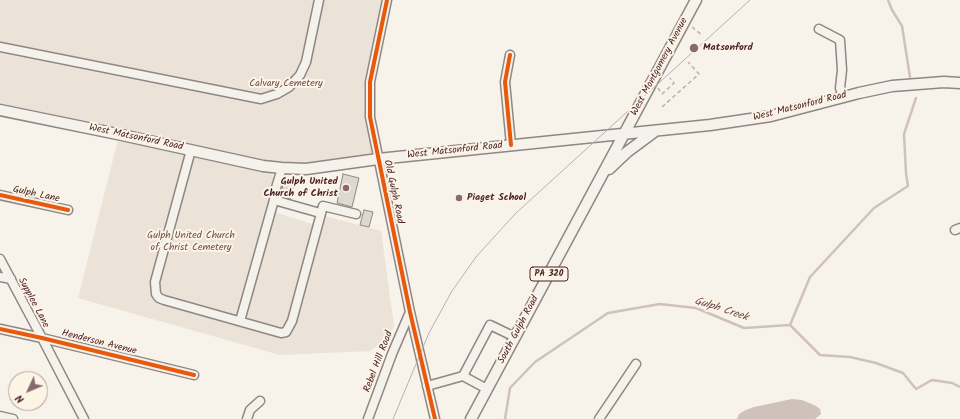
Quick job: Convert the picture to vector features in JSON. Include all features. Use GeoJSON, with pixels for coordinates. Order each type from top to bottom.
{"type":"FeatureCollection","features":[{"type":"Feature","properties":{"kind":"main road","name":"West Montgomery Avenue"},"geometry":{"type":"LineString","coordinates":[[624,135],[696,0]]}},
{"type":"Feature","properties":{"kind":"main road","name":"West Matsonford Road"},"geometry":{"type":"LineString","coordinates":[[0,110],[282,168],[306,169],[511,145],[710,126],[771,116],[892,86],[944,82],[960,83]]}},
{"type":"Feature","properties":{"kind":"main road"},"geometry":{"type":"LineString","coordinates":[[602,176],[627,152],[655,131]]}},
{"type":"Feature","properties":{"kind":"main road","name":"South Gulph Road"},"geometry":{"type":"LineString","coordinates":[[471,419],[624,135]]}},
{"type":"Feature","properties":{"kind":"street"},"geometry":{"type":"LineString","coordinates":[[0,47],[261,99],[277,94],[289,87],[300,75],[306,62],[319,0]]}},
{"type":"Feature","properties":{"kind":"street","name":"Old Gulph Road"},"geometry":{"type":"LineString","coordinates":[[385,1],[370,82],[370,116],[410,312],[435,419]]}},
{"type":"Feature","properties":{"kind":"street"},"geometry":{"type":"LineString","coordinates":[[819,29],[840,40],[842,70],[840,88],[843,97]]}},
{"type":"Feature","properties":{"kind":"street"},"geometry":{"type":"LineString","coordinates":[[510,55],[505,82],[511,145]]}},
{"type":"Feature","properties":{"kind":"street"},"geometry":{"type":"LineString","coordinates":[[190,150],[155,282],[156,294],[164,300],[281,333],[286,332],[294,314],[323,206],[356,214]]}},
{"type":"Feature","properties":{"kind":"street"},"geometry":{"type":"LineString","coordinates":[[240,321],[282,168]]}},
{"type":"Feature","properties":{"kind":"street","name":"Gulph Lane"},"geometry":{"type":"LineString","coordinates":[[0,195],[68,210]]}},
{"type":"Feature","properties":{"kind":"street"},"geometry":{"type":"LineString","coordinates":[[274,200],[320,213]]}},
{"type":"Feature","properties":{"kind":"street","name":"Supplee Lane"},"geometry":{"type":"LineString","coordinates":[[0,259],[84,419]]}},
{"type":"Feature","properties":{"kind":"street"},"geometry":{"type":"LineString","coordinates":[[0,277],[11,279]]}},
{"type":"Feature","properties":{"kind":"street","name":"Rebel Hill Road"},"geometry":{"type":"LineString","coordinates":[[368,419],[392,354],[410,312]]}},
{"type":"Feature","properties":{"kind":"street"},"geometry":{"type":"LineString","coordinates":[[463,376],[490,326],[515,337]]}},
{"type":"Feature","properties":{"kind":"street","name":"Henderson Avenue"},"geometry":{"type":"LineString","coordinates":[[0,329],[194,375]]}},
{"type":"Feature","properties":{"kind":"street"},"geometry":{"type":"LineString","coordinates":[[599,419],[636,364]]}},
{"type":"Feature","properties":{"kind":"street"},"geometry":{"type":"LineString","coordinates":[[427,386],[463,376],[487,389]]}},
{"type":"Feature","properties":{"kind":"street"},"geometry":{"type":"LineString","coordinates":[[247,419],[250,410],[260,401]]}},
{"type":"Feature","properties":{"kind":"street"},"geometry":{"type":"LineString","coordinates":[[0,416],[13,419]]}},
{"type":"Feature","properties":{"kind":"path"},"geometry":{"type":"LineString","coordinates":[[693,28],[702,34]]}},
{"type":"Feature","properties":{"kind":"path"},"geometry":{"type":"LineString","coordinates":[[662,107],[698,74],[688,62]]}},
{"type":"Feature","properties":{"kind":"path"},"geometry":{"type":"LineString","coordinates":[[662,94],[674,83],[670,78]]}},
{"type":"Feature","properties":{"kind":"green space","name":"Calvary Cemetery"},"geometry":{"type":"Polygon","coordinates":[[[0,0],[387,0],[370,82],[378,159],[282,168],[0,110],[0,0]]]}},
{"type":"Feature","properties":{"kind":"green space","name":"Gulph United Church of Christ Cemetery"},"geometry":{"type":"Polygon","coordinates":[[[118,140],[272,172],[274,179],[272,191],[274,212],[322,227],[325,216],[381,231],[394,326],[389,337],[370,351],[280,355],[78,298],[118,140]]]}},
{"type":"Feature","properties":{"kind":"shaded area"},"geometry":{"type":"Polygon","coordinates":[[[792,399],[802,400],[816,406],[820,409],[821,414],[815,419],[737,419],[739,414],[754,407],[792,399]]]}},
{"type":"Feature","properties":{"kind":"building","name":"Gulph United Church of Christ"},"geometry":{"type":"Polygon","coordinates":[[[343,174],[359,178],[352,207],[337,203],[343,174]]]}},
{"type":"Feature","properties":{"kind":"building"},"geometry":{"type":"Polygon","coordinates":[[[285,178],[295,180],[290,199],[280,196],[285,178]]]}},
{"type":"Feature","properties":{"kind":"building"},"geometry":{"type":"Polygon","coordinates":[[[364,210],[373,212],[369,227],[360,225],[364,210]]]}},
{"type":"Feature","properties":{"kind":"waterway"},"geometry":{"type":"LineString","coordinates":[[888,0],[892,10],[902,26],[910,77]]}},
{"type":"Feature","properties":{"kind":"waterway"},"geometry":{"type":"LineString","coordinates":[[790,325],[810,277],[874,208],[908,186],[904,134],[916,98]]}},
{"type":"Feature","properties":{"kind":"waterway","name":"Gulph Creek"},"geometry":{"type":"LineString","coordinates":[[505,419],[510,388],[535,362],[608,313],[660,304],[696,308],[744,328],[790,325],[820,355],[850,357],[876,363],[903,373],[916,389],[932,380],[952,383],[960,387]]}},
{"type":"Feature","properties":{"kind":"tram line"},"geometry":{"type":"LineString","coordinates":[[393,419],[429,333],[452,291],[476,257],[515,214],[750,0]]}},
{"type":"Feature","properties":{"kind":"cycle path"},"geometry":{"type":"LineString","coordinates":[[387,0],[370,82],[370,117],[410,312],[435,419]]}},
{"type":"Feature","properties":{"kind":"cycle path"},"geometry":{"type":"LineString","coordinates":[[510,55],[505,82],[511,145]]}},
{"type":"Feature","properties":{"kind":"cycle path"},"geometry":{"type":"LineString","coordinates":[[0,195],[68,210]]}},
{"type":"Feature","properties":{"kind":"cycle path"},"geometry":{"type":"LineString","coordinates":[[0,329],[194,375]]}},
{"type":"Feature","properties":{"kind":"place","name":"Matsonford"},"geometry":{"type":"Point","coordinates":[694,48]}},
{"type":"Feature","properties":{"kind":"place","name":"Gulph United Church of Christ"},"geometry":{"type":"Point","coordinates":[346,188]}},
{"type":"Feature","properties":{"kind":"place","name":"Piaget School"},"geometry":{"type":"Point","coordinates":[459,198]}}]}
